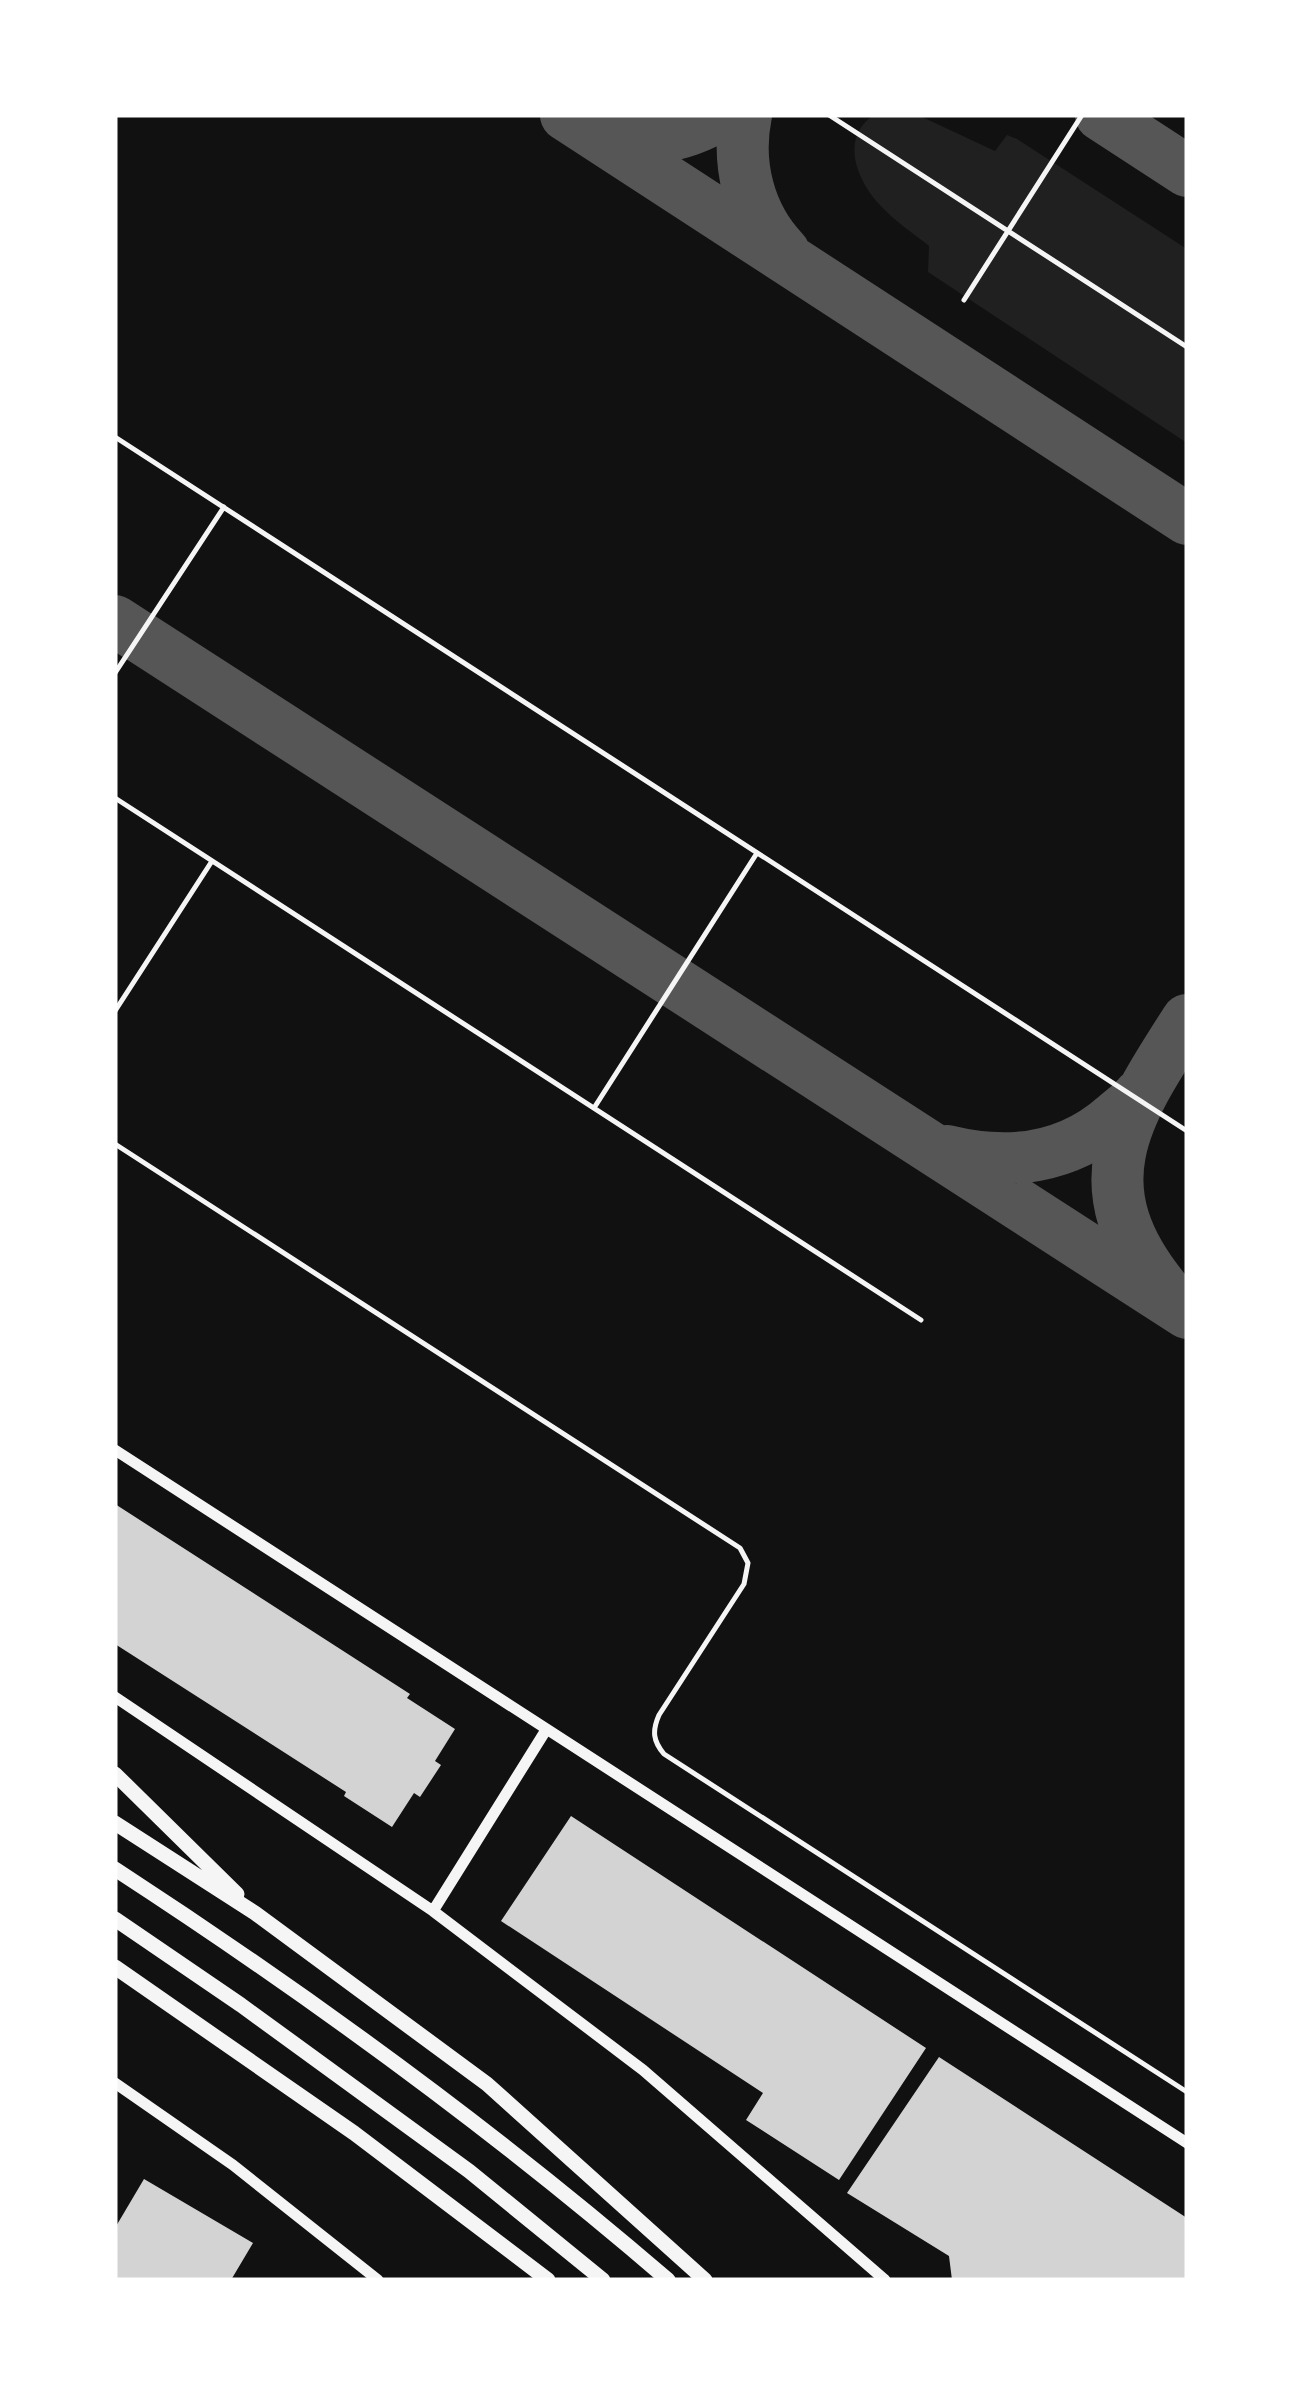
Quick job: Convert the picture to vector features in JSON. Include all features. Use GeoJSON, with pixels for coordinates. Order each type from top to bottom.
{"type":"FeatureCollection","features":[{"type":"Feature","properties":{"kind":"highway"},"geometry":{"type":"LineString","coordinates":[[115,1774],[255,1913]]}},
{"type":"Feature","properties":{"kind":"highway"},"geometry":{"type":"LineString","coordinates":[[115,1823],[255,1913],[487,2084],[705,2280]]}},
{"type":"Feature","properties":{"kind":"highway"},"geometry":{"type":"LineString","coordinates":[[115,1870],[402,2070],[558,2188],[668,2280]]}},
{"type":"Feature","properties":{"kind":"highway"},"geometry":{"type":"LineString","coordinates":[[115,1919],[240,2004],[470,2171],[603,2280]]}},
{"type":"Feature","properties":{"kind":"highway"},"geometry":{"type":"LineString","coordinates":[[115,1967],[354,2133],[548,2280]]}},
{"type":"Feature","properties":{"kind":"street"},"geometry":{"type":"LineString","coordinates":[[115,1450],[1187,2143]]}},
{"type":"Feature","properties":{"kind":"street"},"geometry":{"type":"LineString","coordinates":[[115,1697],[432,1911],[643,2070],[885,2280]]}},
{"type":"Feature","properties":{"kind":"street"},"geometry":{"type":"LineString","coordinates":[[432,1911],[546,1730]]}},
{"type":"Feature","properties":{"kind":"street"},"geometry":{"type":"LineString","coordinates":[[115,2083],[233,2166],[378,2280]]}},
{"type":"Feature","properties":{"kind":"lane"},"geometry":{"type":"LineString","coordinates":[[828,115],[1187,347]]}},
{"type":"Feature","properties":{"kind":"lane"},"geometry":{"type":"LineString","coordinates":[[964,300],[1082,115]]}},
{"type":"Feature","properties":{"kind":"lane"},"geometry":{"type":"LineString","coordinates":[[115,437],[1187,1131]]}},
{"type":"Feature","properties":{"kind":"lane"},"geometry":{"type":"LineString","coordinates":[[115,673],[224,507]]}},
{"type":"Feature","properties":{"kind":"lane"},"geometry":{"type":"LineString","coordinates":[[115,798],[922,1320]]}},
{"type":"Feature","properties":{"kind":"lane"},"geometry":{"type":"LineString","coordinates":[[594,1108],[758,853]]}},
{"type":"Feature","properties":{"kind":"lane"},"geometry":{"type":"LineString","coordinates":[[115,1011],[212,862]]}},
{"type":"Feature","properties":{"kind":"lane"},"geometry":{"type":"LineString","coordinates":[[115,1144],[740,1548],[748,1563],[744,1584],[659,1715],[653,1734],[657,1746],[1187,2092]]}},
{"type":"Feature","properties":{"kind":"shaded area"},"geometry":{"type":"Polygon","coordinates":[[[874,115],[920,116],[995,151],[1007,135],[1017,139],[1187,249],[1187,443],[928,272],[929,246],[879,204],[858,171],[857,135],[874,115]]]}},
{"type":"Feature","properties":{"kind":"building"},"geometry":{"type":"Polygon","coordinates":[[[115,1504],[410,1694],[407,1698],[455,1729],[435,1761],[441,1765],[420,1797],[414,1793],[392,1827],[344,1796],[346,1792],[115,1644],[115,1504]]]}},
{"type":"Feature","properties":{"kind":"building"},"geometry":{"type":"Polygon","coordinates":[[[571,1816],[926,2048],[839,2180],[746,2120],[763,2093],[501,1921],[571,1816]]]}},
{"type":"Feature","properties":{"kind":"building"},"geometry":{"type":"Polygon","coordinates":[[[939,2057],[1187,2218],[1187,2280],[952,2280],[949,2256],[847,2193],[939,2057]]]}},
{"type":"Feature","properties":{"kind":"building"},"geometry":{"type":"Polygon","coordinates":[[[144,2179],[253,2243],[231,2280],[115,2280],[115,2228],[144,2179]]]}},
{"type":"Feature","properties":{"kind":"taxiway"},"geometry":{"type":"LineString","coordinates":[[566,115],[1187,519]]}},
{"type":"Feature","properties":{"kind":"taxiway"},"geometry":{"type":"LineString","coordinates":[[597,130],[628,138],[660,137],[691,129],[720,115]]}},
{"type":"Feature","properties":{"kind":"taxiway"},"geometry":{"type":"LineString","coordinates":[[746,115],[743,152],[748,188],[762,222],[784,252]]}},
{"type":"Feature","properties":{"kind":"taxiway"},"geometry":{"type":"LineString","coordinates":[[1101,115],[1187,171]]}},
{"type":"Feature","properties":{"kind":"taxiway"},"geometry":{"type":"LineString","coordinates":[[115,621],[1187,1313]]}},
{"type":"Feature","properties":{"kind":"taxiway"},"geometry":{"type":"LineString","coordinates":[[1166,1292],[1139,1254],[1124,1219],[1118,1186],[1120,1154],[1144,1090],[1187,1020]]}},
{"type":"Feature","properties":{"kind":"taxiway"},"geometry":{"type":"LineString","coordinates":[[947,1151],[1015,1158],[1058,1150],[1097,1130],[1139,1095]]}}]}
